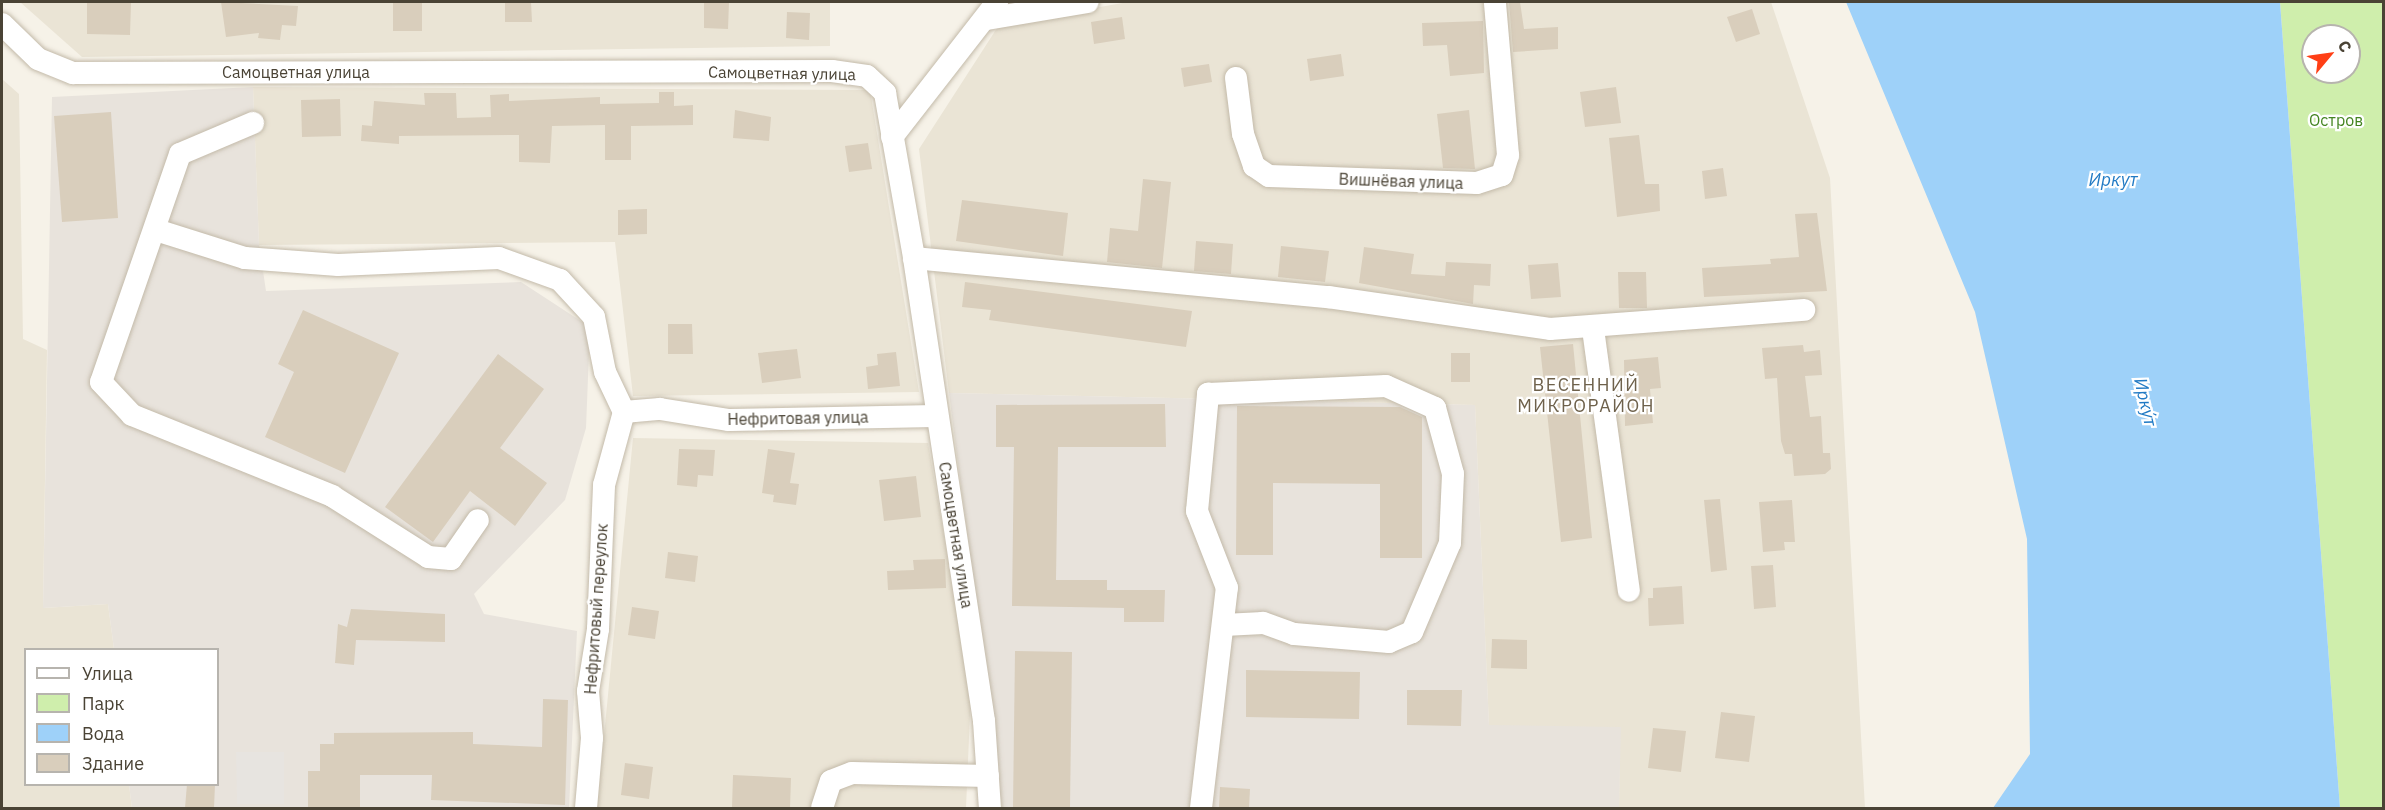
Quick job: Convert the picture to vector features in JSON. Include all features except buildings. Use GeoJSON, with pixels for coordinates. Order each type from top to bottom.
{"type":"FeatureCollection","features":[{"type":"Feature","properties":{"kind":"street"},"geometry":{"type":"LineString","coordinates":[[892,137],[991,10],[1088,2]]}},
{"type":"Feature","properties":{"kind":"street","name":"Вишнёвая улица"},"geometry":{"type":"LineString","coordinates":[[1236,78],[1243,134],[1254,166],[1269,176],[1477,183],[1503,175],[1508,155],[1495,2]]}},
{"type":"Feature","properties":{"kind":"street","name":"Самоцветная улица"},"geometry":{"type":"LineString","coordinates":[[2,24],[38,58],[73,72],[832,71],[867,76],[885,93],[914,258],[984,721],[990,808]]}},
{"type":"Feature","properties":{"kind":"street"},"geometry":{"type":"LineString","coordinates":[[253,123],[180,154],[156,230],[101,382],[132,415],[332,496],[428,557],[451,559],[478,520]]}},
{"type":"Feature","properties":{"kind":"street"},"geometry":{"type":"LineString","coordinates":[[156,230],[245,258],[338,264],[499,258],[560,280],[594,317],[605,372],[624,412]]}},
{"type":"Feature","properties":{"kind":"street"},"geometry":{"type":"LineString","coordinates":[[914,258],[1293,293],[1550,329],[1593,329],[1804,310]]}},
{"type":"Feature","properties":{"kind":"street"},"geometry":{"type":"LineString","coordinates":[[1593,329],[1629,591]]}},
{"type":"Feature","properties":{"kind":"street"},"geometry":{"type":"LineString","coordinates":[[1201,808],[1227,588],[1197,511],[1208,394],[1386,386],[1435,408],[1453,474],[1450,543],[1412,632],[1389,642],[1294,633],[1263,623],[1224,625]]}},
{"type":"Feature","properties":{"kind":"street","name":"Нефритовая улица"},"geometry":{"type":"LineString","coordinates":[[624,412],[660,409],[729,420],[937,416]]}},
{"type":"Feature","properties":{"kind":"street","name":"Нефритовый переулок"},"geometry":{"type":"LineString","coordinates":[[586,808],[592,738],[588,691],[598,629],[604,485],[624,412]]}},
{"type":"Feature","properties":{"kind":"street"},"geometry":{"type":"LineString","coordinates":[[822,808],[831,781],[852,773],[988,776]]}},
{"type":"Feature","properties":{"kind":"shaded area"},"geometry":{"type":"Polygon","coordinates":[[[20,2],[830,2],[830,46],[82,57],[20,2]]]}},
{"type":"Feature","properties":{"kind":"shaded area"},"geometry":{"type":"Polygon","coordinates":[[[1128,2],[1771,2],[1830,178],[1865,808],[1619,808],[1620,728],[1489,726],[1475,405],[949,393],[919,149],[999,25],[1128,2]]]}},
{"type":"Feature","properties":{"kind":"shaded area"},"geometry":{"type":"Polygon","coordinates":[[[2,79],[19,94],[23,339],[47,350],[43,608],[108,604],[114,648],[24,648],[24,786],[129,786],[132,808],[2,808],[2,79]]]}},
{"type":"Feature","properties":{"kind":"shaded area"},"geometry":{"type":"Polygon","coordinates":[[[253,87],[870,90],[919,392],[633,396],[615,242],[259,245],[253,87]]]}},
{"type":"Feature","properties":{"kind":"shaded area"},"geometry":{"type":"Polygon","coordinates":[[[253,87],[259,244],[266,291],[521,282],[590,327],[586,428],[565,500],[474,594],[484,614],[577,631],[569,808],[132,808],[129,786],[219,786],[219,648],[114,648],[108,604],[43,608],[52,97],[253,87]]]}},
{"type":"Feature","properties":{"kind":"shaded area"},"geometry":{"type":"Polygon","coordinates":[[[949,393],[1475,405],[1489,725],[1621,727],[1619,808],[1002,808],[949,393]]]}},
{"type":"Feature","properties":{"kind":"shaded area"},"geometry":{"type":"Polygon","coordinates":[[[633,438],[928,443],[971,691],[966,808],[597,808],[633,438]]]}},
{"type":"Feature","properties":{"kind":"shaded area"},"geometry":{"type":"Polygon","coordinates":[[[236,752],[284,752],[284,804],[237,804],[236,752]]]}},
{"type":"Feature","properties":{"kind":"green space","name":"Остров"},"geometry":{"type":"Polygon","coordinates":[[[2280,2],[2383,2],[2383,808],[2340,808],[2280,2]]]}},
{"type":"Feature","properties":{"kind":"water","name":"Иркут"},"geometry":{"type":"Polygon","coordinates":[[[1846,2],[2280,2],[2340,808],[1993,808],[2030,754],[2027,539],[1975,312],[1846,2]]]}},
{"type":"Feature","properties":{"kind":"district","name":"ВЕСЕННИЙ МИКРОРАЙОН"},"geometry":{"type":"Point","coordinates":[1586,396]}},
{"type":"Feature","properties":{"kind":"water label","name":"Ирку́т"},"geometry":{"type":"Point","coordinates":[2145,402]}}]}
